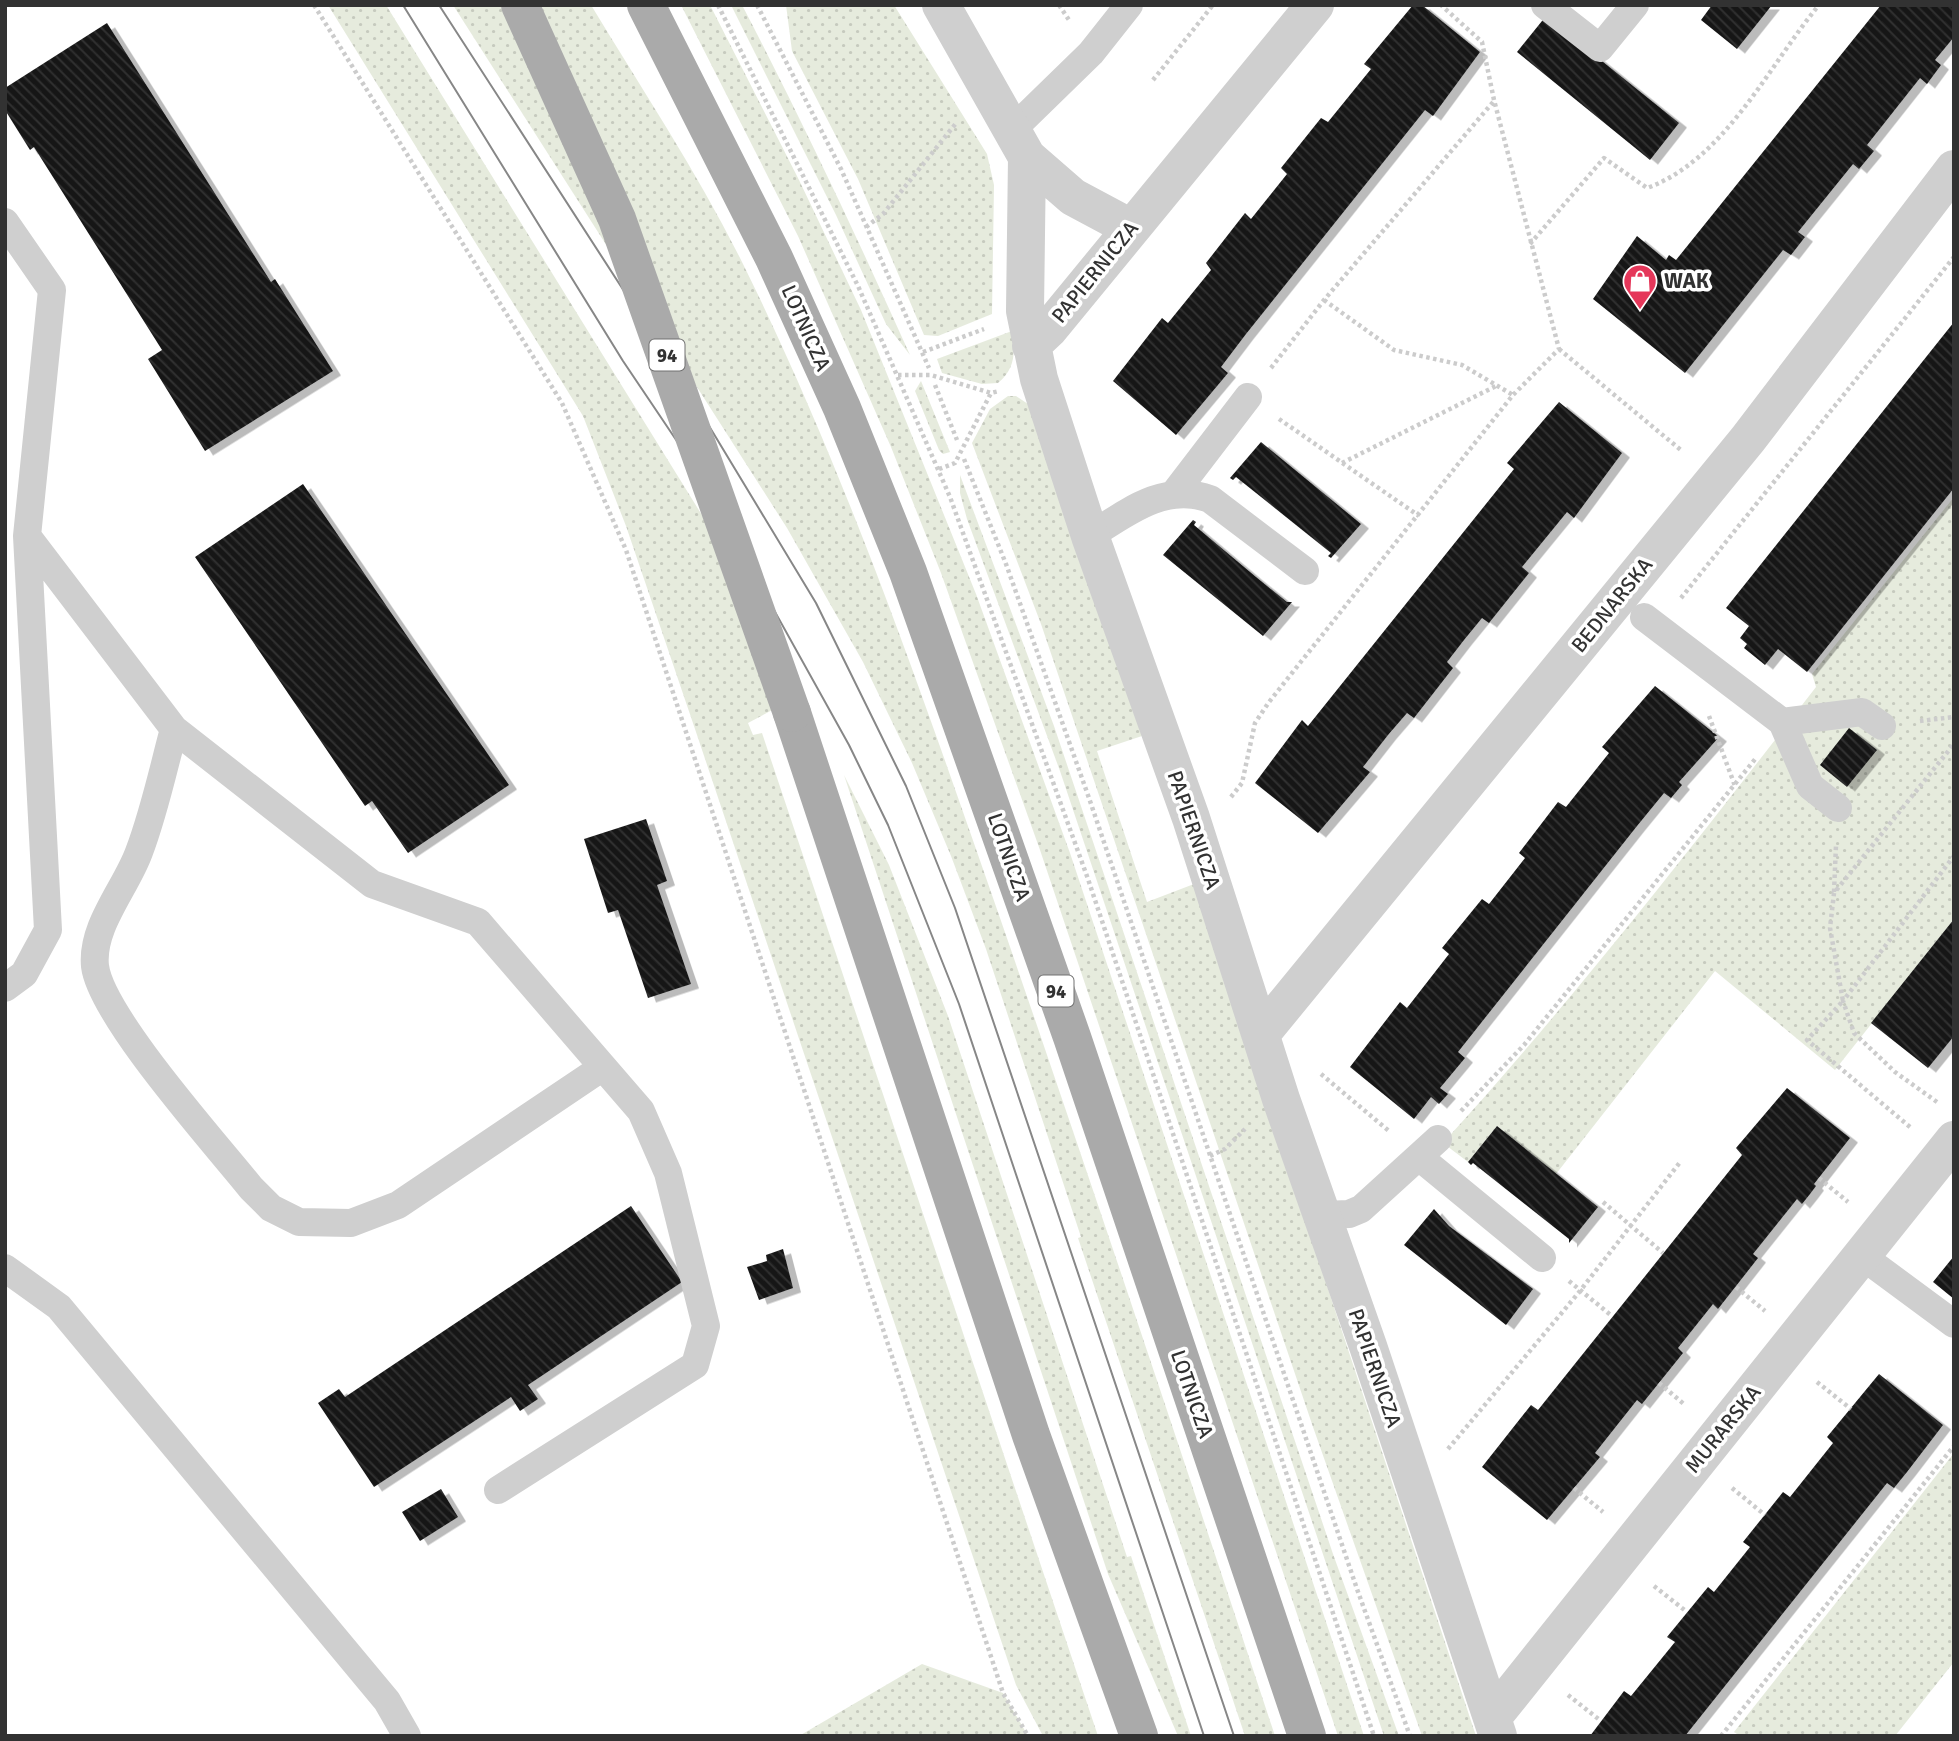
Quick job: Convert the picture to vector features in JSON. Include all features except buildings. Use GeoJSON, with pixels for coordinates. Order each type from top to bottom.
{"type":"FeatureCollection","features":[{"type":"Feature","properties":{"kind":"main road","name":"94"},"geometry":{"type":"LineString","coordinates":[[520,5],[617,219],[792,713],[1031,1435],[1139,1736]]}},
{"type":"Feature","properties":{"kind":"main road","name":"LOTNICZA"},"geometry":{"type":"LineString","coordinates":[[646,5],[774,258],[842,408],[908,572],[1072,1037],[1307,1736]]}},
{"type":"Feature","properties":{"kind":"street"},"geometry":{"type":"LineString","coordinates":[[941,5],[1019,143],[1073,197],[1131,228]]}},
{"type":"Feature","properties":{"kind":"street","name":"PAPIERNICZA"},"geometry":{"type":"LineString","coordinates":[[1315,5],[1131,228],[1035,363],[1090,536],[1191,818],[1261,1034],[1495,1727]]}},
{"type":"Feature","properties":{"kind":"street"},"geometry":{"type":"LineString","coordinates":[[1019,143],[1025,311],[1035,363]]}},
{"type":"Feature","properties":{"kind":"street","name":"BEDNARSKA"},"geometry":{"type":"LineString","coordinates":[[1261,1034],[1716,478],[1954,169]]}},
{"type":"Feature","properties":{"kind":"street","name":"MURARSKA"},"geometry":{"type":"LineString","coordinates":[[1495,1727],[1862,1256],[1948,1124]]}},
{"type":"Feature","properties":{"kind":"lane"},"geometry":{"type":"LineString","coordinates":[[1019,143],[1129,5]]}},
{"type":"Feature","properties":{"kind":"lane"},"geometry":{"type":"LineString","coordinates":[[1545,5],[1600,48],[1635,5]]}},
{"type":"Feature","properties":{"kind":"lane"},"geometry":{"type":"LineString","coordinates":[[5,222],[52,290],[27,536],[48,930],[24,974],[5,988]]}},
{"type":"Feature","properties":{"kind":"lane"},"geometry":{"type":"LineString","coordinates":[[1173,495],[1248,397]]}},
{"type":"Feature","properties":{"kind":"lane"},"geometry":{"type":"LineString","coordinates":[[1090,536],[1142,503],[1173,495],[1196,493],[1210,499],[1305,571]]}},
{"type":"Feature","properties":{"kind":"lane"},"geometry":{"type":"LineString","coordinates":[[27,536],[174,729],[372,884],[478,922],[641,1111],[668,1173],[706,1326],[695,1364],[498,1490]]}},
{"type":"Feature","properties":{"kind":"lane"},"geometry":{"type":"LineString","coordinates":[[1644,617],[1782,722],[1810,786],[1838,808]]}},
{"type":"Feature","properties":{"kind":"lane"},"geometry":{"type":"LineString","coordinates":[[1782,722],[1862,712],[1882,726]]}},
{"type":"Feature","properties":{"kind":"lane"},"geometry":{"type":"LineString","coordinates":[[174,729],[139,852],[98,938],[95,965],[103,993],[138,1046],[251,1188],[271,1208],[299,1222],[351,1223],[398,1205],[603,1067]]}},
{"type":"Feature","properties":{"kind":"lane"},"geometry":{"type":"LineString","coordinates":[[1323,1215],[1349,1214],[1362,1209],[1429,1148],[1542,1258]]}},
{"type":"Feature","properties":{"kind":"lane"},"geometry":{"type":"LineString","coordinates":[[1862,1256],[1954,1324]]}},
{"type":"Feature","properties":{"kind":"lane"},"geometry":{"type":"LineString","coordinates":[[5,1268],[59,1307],[387,1701],[407,1736]]}},
{"type":"Feature","properties":{"kind":"path"},"geometry":{"type":"LineString","coordinates":[[314,5],[562,403],[626,550],[1003,1693],[1028,1736]]}},
{"type":"Feature","properties":{"kind":"path"},"geometry":{"type":"LineString","coordinates":[[718,5],[847,262],[939,469],[1088,879],[1374,1736]]}},
{"type":"Feature","properties":{"kind":"path"},"geometry":{"type":"LineString","coordinates":[[757,5],[841,169],[929,368]]}},
{"type":"Feature","properties":{"kind":"path"},"geometry":{"type":"LineString","coordinates":[[1153,80],[1213,5]]}},
{"type":"Feature","properties":{"kind":"path"},"geometry":{"type":"LineString","coordinates":[[1441,5],[1482,42],[1530,244],[1559,349],[1716,478]]}},
{"type":"Feature","properties":{"kind":"path"},"geometry":{"type":"LineString","coordinates":[[1530,244],[1604,158],[1647,188],[1668,181],[1720,136],[1768,77],[1819,5]]}},
{"type":"Feature","properties":{"kind":"path"},"geometry":{"type":"LineString","coordinates":[[1419,516],[1248,397],[1324,300],[1494,100]]}},
{"type":"Feature","properties":{"kind":"path"},"geometry":{"type":"LineString","coordinates":[[866,227],[883,214],[963,114]]}},
{"type":"Feature","properties":{"kind":"path"},"geometry":{"type":"LineString","coordinates":[[1644,617],[1686,596],[1954,257]]}},
{"type":"Feature","properties":{"kind":"path"},"geometry":{"type":"LineString","coordinates":[[1324,300],[1394,350],[1462,365],[1513,395]]}},
{"type":"Feature","properties":{"kind":"path"},"geometry":{"type":"LineString","coordinates":[[923,352],[991,326]]}},
{"type":"Feature","properties":{"kind":"path"},"geometry":{"type":"LineString","coordinates":[[1227,802],[1242,783],[1255,723],[1269,702],[1513,395],[1559,349]]}},
{"type":"Feature","properties":{"kind":"path"},"geometry":{"type":"LineString","coordinates":[[939,469],[955,463],[991,393],[1035,363]]}},
{"type":"Feature","properties":{"kind":"path"},"geometry":{"type":"LineString","coordinates":[[898,375],[931,375],[991,393]]}},
{"type":"Feature","properties":{"kind":"path"},"geometry":{"type":"LineString","coordinates":[[935,385],[957,440]]}},
{"type":"Feature","properties":{"kind":"path"},"geometry":{"type":"LineString","coordinates":[[1342,463],[1499,385]]}},
{"type":"Feature","properties":{"kind":"path"},"geometry":{"type":"LineString","coordinates":[[964,459],[1006,564],[1080,772],[1410,1736]]}},
{"type":"Feature","properties":{"kind":"path"},"geometry":{"type":"LineString","coordinates":[[1834,893],[1954,744]]}},
{"type":"Feature","properties":{"kind":"path"},"geometry":{"type":"LineString","coordinates":[[1316,1070],[1429,1148],[1524,1045],[1762,750]]}},
{"type":"Feature","properties":{"kind":"path"},"geometry":{"type":"LineString","coordinates":[[1838,808],[1830,928],[1843,1001],[1854,1033],[1895,1072],[1928,1094],[1948,1124]]}},
{"type":"Feature","properties":{"kind":"path"},"geometry":{"type":"LineString","coordinates":[[1917,1133],[1807,1040],[1843,1001],[1954,856]]}},
{"type":"Feature","properties":{"kind":"path"},"geometry":{"type":"LineString","coordinates":[[1446,1451],[1580,1291],[1681,1161]]}},
{"type":"Feature","properties":{"kind":"path"},"geometry":{"type":"LineString","coordinates":[[1819,1178],[1858,1211]]}},
{"type":"Feature","properties":{"kind":"path"},"geometry":{"type":"LineString","coordinates":[[1603,1202],[1663,1253]]}},
{"type":"Feature","properties":{"kind":"path"},"geometry":{"type":"LineString","coordinates":[[1542,1258],[1612,1316]]}},
{"type":"Feature","properties":{"kind":"path"},"geometry":{"type":"LineString","coordinates":[[1736,1287],[1773,1317]]}},
{"type":"Feature","properties":{"kind":"path"},"geometry":{"type":"LineString","coordinates":[[1816,1381],[1851,1409]]}},
{"type":"Feature","properties":{"kind":"path"},"geometry":{"type":"LineString","coordinates":[[1659,1383],[1695,1413]]}},
{"type":"Feature","properties":{"kind":"path"},"geometry":{"type":"LineString","coordinates":[[1721,1736],[1954,1446]]}},
{"type":"Feature","properties":{"kind":"path"},"geometry":{"type":"LineString","coordinates":[[1574,1488],[1611,1519]]}},
{"type":"Feature","properties":{"kind":"path"},"geometry":{"type":"LineString","coordinates":[[1732,1488],[1765,1515]]}},
{"type":"Feature","properties":{"kind":"path"},"geometry":{"type":"LineString","coordinates":[[1654,1586],[1687,1612]]}},
{"type":"Feature","properties":{"kind":"path"},"geometry":{"type":"LineString","coordinates":[[1568,1695],[1601,1721]]}},
{"type":"Feature","properties":{"kind":"shaded area"},"geometry":{"type":"Polygon","coordinates":[[[328,5],[386,5],[705,520],[800,695],[748,723],[753,735],[762,733],[1098,1736],[1043,1736],[1016,1685],[626,526],[583,416],[328,5]]]}},
{"type":"Feature","properties":{"kind":"shaded area"},"geometry":{"type":"Polygon","coordinates":[[[453,5],[591,5],[708,198],[781,343],[850,505],[942,752],[1105,1224],[1275,1736],[1245,1736],[1078,1238],[1081,1237],[986,949],[912,763],[863,662],[787,528],[453,5]]]}},
{"type":"Feature","properties":{"kind":"shaded area"},"geometry":{"type":"Polygon","coordinates":[[[681,5],[710,5],[799,180],[861,310],[976,594],[1070,853],[1364,1736],[1338,1736],[1040,850],[941,573],[891,447],[798,236],[681,5]]]}},
{"type":"Feature","properties":{"kind":"shaded area"},"geometry":{"type":"Polygon","coordinates":[[[731,5],[742,5],[764,48],[829,179],[910,355],[886,324],[836,215],[731,5]]]}},
{"type":"Feature","properties":{"kind":"shaded area"},"geometry":{"type":"Polygon","coordinates":[[[786,5],[894,5],[987,154],[994,185],[992,314],[938,336],[924,335],[858,179],[792,51],[786,5]]]}},
{"type":"Feature","properties":{"kind":"shaded area"},"geometry":{"type":"Polygon","coordinates":[[[1012,331],[1013,359],[1008,372],[998,383],[982,384],[942,373],[937,359],[1012,331]]]}},
{"type":"Feature","properties":{"kind":"shaded area"},"geometry":{"type":"Polygon","coordinates":[[[921,381],[950,452],[943,454],[939,450],[915,391],[921,381]]]}},
{"type":"Feature","properties":{"kind":"shaded area"},"geometry":{"type":"Polygon","coordinates":[[[1008,396],[1016,396],[1031,406],[1142,736],[1097,751],[1147,902],[1194,884],[1476,1736],[1422,1736],[1313,1427],[1041,624],[972,443],[990,409],[1008,396]]]}},
{"type":"Feature","properties":{"kind":"shaded area"},"geometry":{"type":"Polygon","coordinates":[[[960,475],[1054,726],[1333,1554],[1399,1736],[1384,1736],[1060,771],[967,519],[960,493],[960,475]]]}},
{"type":"Feature","properties":{"kind":"shaded area"},"geometry":{"type":"Polygon","coordinates":[[[1954,497],[1954,919],[1835,1070],[1715,971],[1556,1174],[1497,1126],[1468,1162],[1443,1143],[1540,1032],[1680,861],[1816,687],[1812,674],[1954,497]]]}},
{"type":"Feature","properties":{"kind":"shaded area"},"geometry":{"type":"Polygon","coordinates":[[[844,775],[889,865],[948,1016],[1127,1557],[1131,1556],[1191,1736],[1178,1736],[1108,1574],[844,775]]]}},
{"type":"Feature","properties":{"kind":"shaded area"},"geometry":{"type":"Polygon","coordinates":[[[1954,1453],[1954,1662],[1895,1736],[1740,1736],[1734,1732],[1954,1453]]]}},
{"type":"Feature","properties":{"kind":"shaded area"},"geometry":{"type":"Polygon","coordinates":[[[922,1664],[1003,1693],[1028,1736],[799,1736],[922,1664]]]}},
{"type":"Feature","properties":{"kind":"tram line"},"geometry":{"type":"LineString","coordinates":[[403,5],[623,361],[695,468],[849,745],[888,825],[959,1004],[1204,1736]]}},
{"type":"Feature","properties":{"kind":"tram line"},"geometry":{"type":"LineString","coordinates":[[439,5],[677,373],[816,603],[906,786],[955,908],[1234,1736]]}},
{"type":"Feature","properties":{"kind":"place","name":"WAK"},"geometry":{"type":"Point","coordinates":[1640,311]}}]}
